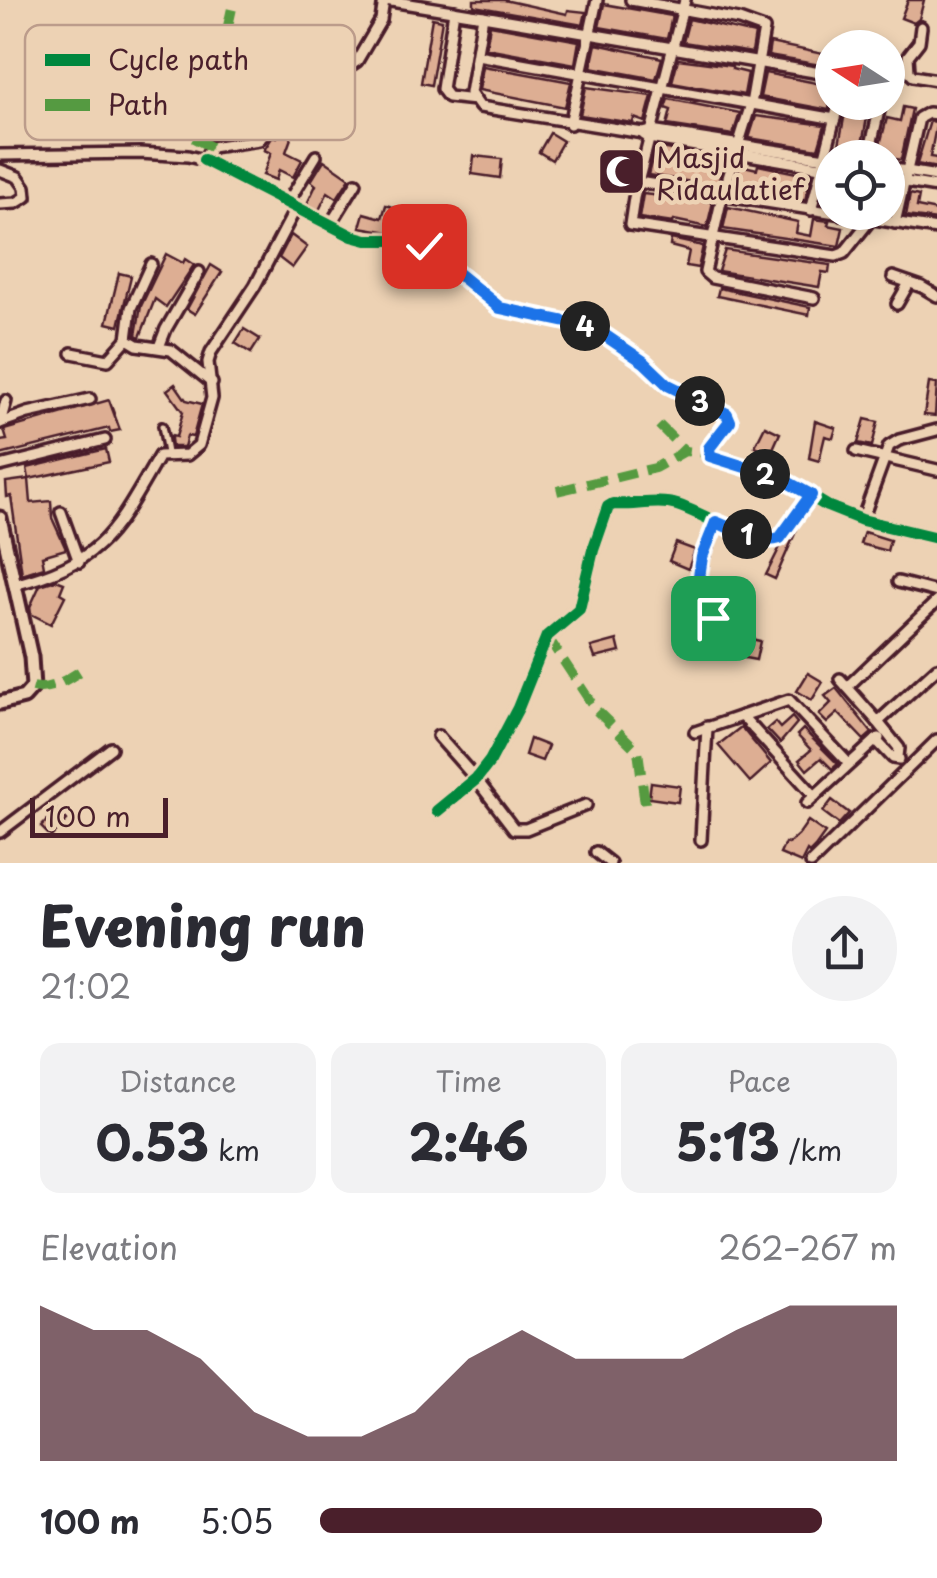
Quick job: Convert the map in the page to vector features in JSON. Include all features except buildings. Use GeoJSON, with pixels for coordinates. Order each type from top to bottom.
{"type":"FeatureCollection","features":[{"type":"Feature","properties":{"kind":"street"},"geometry":{"type":"LineString","coordinates":[[355,62],[381,20],[384,0],[815,72]]}},
{"type":"Feature","properties":{"kind":"street"},"geometry":{"type":"LineString","coordinates":[[464,0],[442,90],[448,97],[474,100]]}},
{"type":"Feature","properties":{"kind":"street"},"geometry":{"type":"LineString","coordinates":[[570,124],[597,0]]}},
{"type":"Feature","properties":{"kind":"street"},"geometry":{"type":"LineString","coordinates":[[631,0],[684,5],[763,28],[751,104],[722,196],[704,272],[707,276],[814,298]]}},
{"type":"Feature","properties":{"kind":"street"},"geometry":{"type":"LineString","coordinates":[[684,5],[647,134],[630,225],[836,256],[844,253],[862,230]]}},
{"type":"Feature","properties":{"kind":"street"},"geometry":{"type":"LineString","coordinates":[[483,16],[470,93],[480,108],[815,161]]}},
{"type":"Feature","properties":{"kind":"street"},"geometry":{"type":"LineString","coordinates":[[921,27],[919,42],[908,56],[909,72],[912,76],[937,80]]}},
{"type":"Feature","properties":{"kind":"street"},"geometry":{"type":"LineString","coordinates":[[477,55],[815,115]]}},
{"type":"Feature","properties":{"kind":"street"},"geometry":{"type":"LineString","coordinates":[[905,177],[919,118],[937,114]]}},
{"type":"Feature","properties":{"kind":"street"},"geometry":{"type":"LineString","coordinates":[[204,160],[211,147],[257,140]]}},
{"type":"Feature","properties":{"kind":"street"},"geometry":{"type":"LineString","coordinates":[[0,156],[140,153],[204,160],[330,225],[368,240],[417,242],[432,250],[500,308],[585,326],[603,334],[644,362],[668,385],[727,414],[730,421],[709,448],[710,456],[780,478],[827,506],[862,520],[937,538]]}},
{"type":"Feature","properties":{"kind":"street"},"geometry":{"type":"LineString","coordinates":[[14,585],[79,562],[112,534],[157,460],[167,454],[186,456],[197,447],[212,398],[208,362],[214,347],[256,286],[316,156]]}},
{"type":"Feature","properties":{"kind":"street"},"geometry":{"type":"LineString","coordinates":[[0,170],[18,177],[26,197],[16,203],[0,204]]}},
{"type":"Feature","properties":{"kind":"street"},"geometry":{"type":"LineString","coordinates":[[905,177],[937,176]]}},
{"type":"Feature","properties":{"kind":"street"},"geometry":{"type":"LineString","coordinates":[[905,177],[937,187]]}},
{"type":"Feature","properties":{"kind":"street"},"geometry":{"type":"LineString","coordinates":[[638,182],[815,211]]}},
{"type":"Feature","properties":{"kind":"street"},"geometry":{"type":"LineString","coordinates":[[330,225],[356,183]]}},
{"type":"Feature","properties":{"kind":"street"},"geometry":{"type":"LineString","coordinates":[[811,210],[815,199]]}},
{"type":"Feature","properties":{"kind":"street"},"geometry":{"type":"LineString","coordinates":[[905,225],[937,230]]}},
{"type":"Feature","properties":{"kind":"street"},"geometry":{"type":"LineString","coordinates":[[72,354],[108,360],[127,340],[132,308],[151,264]]}},
{"type":"Feature","properties":{"kind":"street"},"geometry":{"type":"LineString","coordinates":[[159,347],[199,272]]}},
{"type":"Feature","properties":{"kind":"street"},"geometry":{"type":"LineString","coordinates":[[893,276],[937,296]]}},
{"type":"Feature","properties":{"kind":"street"},"geometry":{"type":"LineString","coordinates":[[897,304],[908,283]]}},
{"type":"Feature","properties":{"kind":"street"},"geometry":{"type":"LineString","coordinates":[[127,340],[129,344],[171,350],[212,383]]}},
{"type":"Feature","properties":{"kind":"street"},"geometry":{"type":"LineString","coordinates":[[6,400],[0,423],[90,399]]}},
{"type":"Feature","properties":{"kind":"street"},"geometry":{"type":"LineString","coordinates":[[862,520],[882,458],[892,443],[937,430]]}},
{"type":"Feature","properties":{"kind":"street"},"geometry":{"type":"LineString","coordinates":[[0,466],[105,440]]}},
{"type":"Feature","properties":{"kind":"street"},"geometry":{"type":"LineString","coordinates":[[856,450],[937,470]]}},
{"type":"Feature","properties":{"kind":"street"},"geometry":{"type":"LineString","coordinates":[[437,811],[476,779],[490,761],[518,708],[547,636],[579,609],[608,507],[664,502],[757,538],[775,540],[811,495]]}},
{"type":"Feature","properties":{"kind":"street"},"geometry":{"type":"LineString","coordinates":[[61,512],[79,562]]}},
{"type":"Feature","properties":{"kind":"street"},"geometry":{"type":"LineString","coordinates":[[0,518],[2,545],[30,657],[33,686],[24,697],[0,703]]}},
{"type":"Feature","properties":{"kind":"street"},"geometry":{"type":"LineString","coordinates":[[716,522],[702,557],[696,596],[729,640]]}},
{"type":"Feature","properties":{"kind":"street"},"geometry":{"type":"LineString","coordinates":[[898,582],[937,592]]}},
{"type":"Feature","properties":{"kind":"street"},"geometry":{"type":"LineString","coordinates":[[898,758],[899,748],[843,683],[937,601]]}},
{"type":"Feature","properties":{"kind":"street"},"geometry":{"type":"LineString","coordinates":[[878,722],[937,668]]}},
{"type":"Feature","properties":{"kind":"street"},"geometry":{"type":"LineString","coordinates":[[695,732],[789,700],[849,764]]}},
{"type":"Feature","properties":{"kind":"street"},"geometry":{"type":"LineString","coordinates":[[742,716],[811,799],[886,732]]}},
{"type":"Feature","properties":{"kind":"street"},"geometry":{"type":"LineString","coordinates":[[701,840],[707,728]]}},
{"type":"Feature","properties":{"kind":"street"},"geometry":{"type":"LineString","coordinates":[[438,736],[514,828],[526,829],[586,806]]}},
{"type":"Feature","properties":{"kind":"street"},"geometry":{"type":"LineString","coordinates":[[876,740],[892,758],[898,758],[908,768]]}},
{"type":"Feature","properties":{"kind":"street"},"geometry":{"type":"LineString","coordinates":[[811,863],[937,740]]}},
{"type":"Feature","properties":{"kind":"street"},"geometry":{"type":"LineString","coordinates":[[0,832],[112,748]]}},
{"type":"Feature","properties":{"kind":"street"},"geometry":{"type":"LineString","coordinates":[[596,852],[610,863]]}},
{"type":"Feature","properties":{"kind":"lane"},"geometry":{"type":"LineString","coordinates":[[162,426],[167,454]]}},
{"type":"Feature","properties":{"kind":"marked path"},"geometry":{"type":"LineString","coordinates":[[228,25],[232,8]]}},
{"type":"Feature","properties":{"kind":"marked path"},"geometry":{"type":"LineString","coordinates":[[198,140],[211,147]]}},
{"type":"Feature","properties":{"kind":"marked path"},"geometry":{"type":"LineString","coordinates":[[659,425],[685,451]]}},
{"type":"Feature","properties":{"kind":"marked path"},"geometry":{"type":"LineString","coordinates":[[557,491],[655,468],[685,451],[708,453]]}},
{"type":"Feature","properties":{"kind":"marked path"},"geometry":{"type":"LineString","coordinates":[[547,636],[596,710],[638,751],[646,811]]}},
{"type":"Feature","properties":{"kind":"marked path"},"geometry":{"type":"LineString","coordinates":[[33,687],[54,685],[87,667]]}},
{"type":"Feature","properties":{"kind":"cycle path"},"geometry":{"type":"LineString","coordinates":[[204,160],[352,236],[407,240],[425,246],[500,308],[585,326],[603,334],[668,385],[727,415],[729,421],[709,448],[710,457],[780,478],[827,506],[862,520],[937,538]]}},
{"type":"Feature","properties":{"kind":"cycle path"},"geometry":{"type":"LineString","coordinates":[[437,811],[476,779],[490,761],[518,708],[547,636],[579,609],[608,507],[669,503],[744,534],[770,539],[781,537],[811,495]]}},
{"type":"Feature","properties":{"kind":"place","name":"Masjid Ridaulatief"},"geometry":{"type":"Point","coordinates":[621,172]}},
{"type":"Feature","properties":{"kind":"route"},"geometry":{"type":"LineString","coordinates":[[424,246],[500,308],[585,326],[626,348],[668,385],[727,414],[730,421],[709,448],[710,456],[780,478],[811,495],[775,540],[762,540],[716,522],[702,557],[696,596],[713,618]]}}]}
